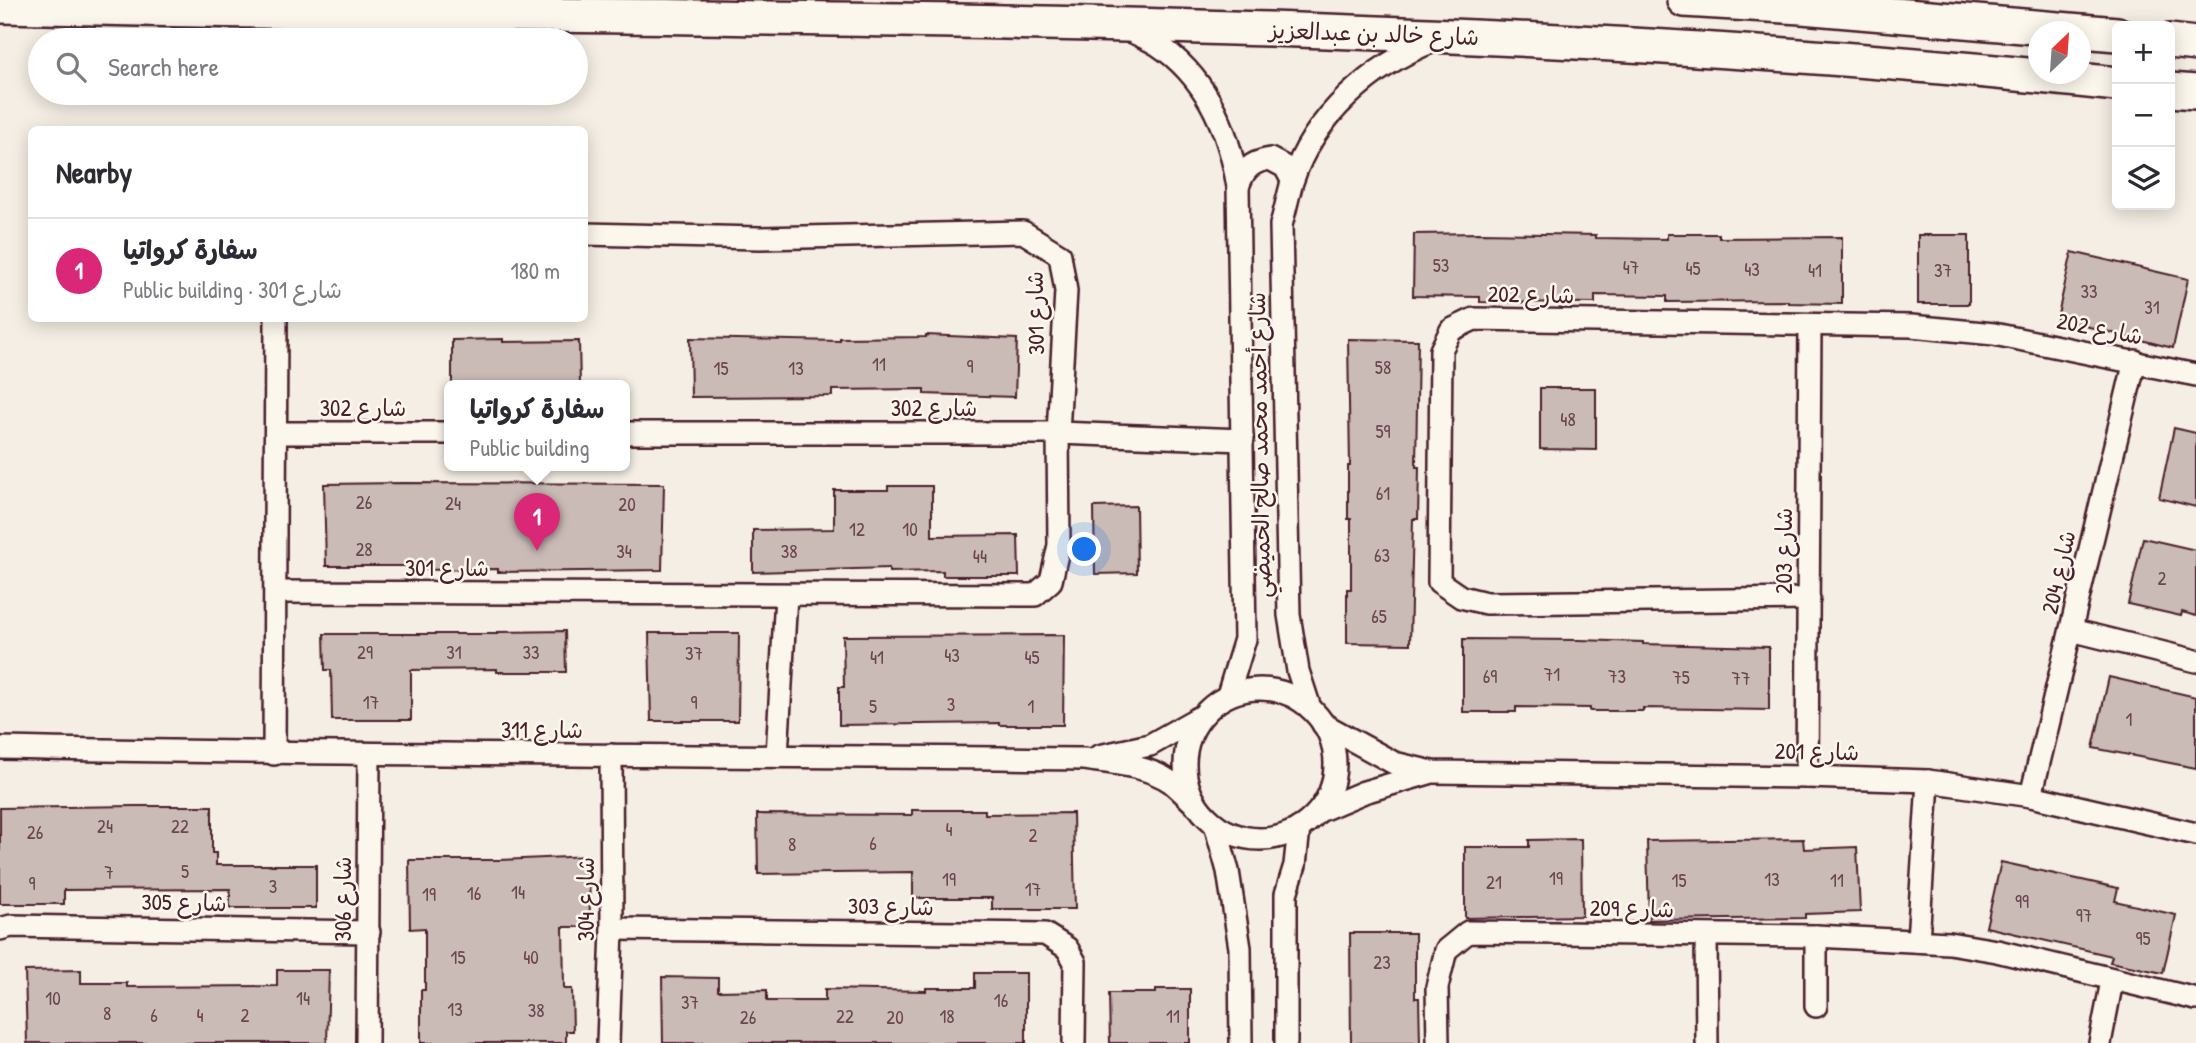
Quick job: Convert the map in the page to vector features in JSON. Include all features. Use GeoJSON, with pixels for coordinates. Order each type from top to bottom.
{"type":"FeatureCollection","features":[{"type":"Feature","properties":{"kind":"main road"},"geometry":{"type":"LineString","coordinates":[[1684,0],[1802,7],[2112,34]]}},
{"type":"Feature","properties":{"kind":"main road","name":"شارع خالد بن عبدالعزيز"},"geometry":{"type":"LineString","coordinates":[[0,5],[1115,23],[1450,35],[1808,57],[2112,83]]}},
{"type":"Feature","properties":{"kind":"main road"},"geometry":{"type":"LineString","coordinates":[[2175,42],[2196,44]]}},
{"type":"Feature","properties":{"kind":"main road"},"geometry":{"type":"LineString","coordinates":[[2175,90],[2196,92]]}},
{"type":"Feature","properties":{"kind":"street","name":"شارع أحمد محمد صالح الحميضي"},"geometry":{"type":"LineString","coordinates":[[1115,23],[1158,45],[1194,78],[1220,117],[1234,160],[1238,187],[1245,639],[1228,695]]}},
{"type":"Feature","properties":{"kind":"street","name":"شارع أحمد محمد صالح الحميضي"},"geometry":{"type":"LineString","coordinates":[[1316,716],[1298,671],[1289,615],[1281,225],[1293,180],[1314,137],[1339,104],[1373,74],[1412,50],[1450,35]]}},
{"type":"Feature","properties":{"kind":"street"},"geometry":{"type":"LineString","coordinates":[[1238,187],[1243,172],[1255,162],[1270,159],[1285,167],[1293,180]]}},
{"type":"Feature","properties":{"kind":"street","name":"شارع 301"},"geometry":{"type":"LineString","coordinates":[[276,592],[1035,595],[1051,581],[1059,545],[1058,433],[1066,291],[1060,255],[1023,232],[760,238],[588,234]]}},
{"type":"Feature","properties":{"kind":"street","name":"شارع 202"},"geometry":{"type":"LineString","coordinates":[[1809,599],[1486,603],[1461,597],[1439,582],[1441,350],[1451,330],[1474,319],[1911,326],[1994,334],[2196,375]]}},
{"type":"Feature","properties":{"kind":"street"},"geometry":{"type":"LineString","coordinates":[[274,754],[276,322]]}},
{"type":"Feature","properties":{"kind":"street","name":"شارع 203"},"geometry":{"type":"LineString","coordinates":[[1807,777],[1810,325]]}},
{"type":"Feature","properties":{"kind":"street","name":"شارع 204"},"geometry":{"type":"LineString","coordinates":[[2031,796],[2135,361]]}},
{"type":"Feature","properties":{"kind":"street","name":"شارع 302"},"geometry":{"type":"LineString","coordinates":[[277,433],[444,433]]}},
{"type":"Feature","properties":{"kind":"street","name":"شارع 302"},"geometry":{"type":"LineString","coordinates":[[630,433],[1058,433],[1243,440]]}},
{"type":"Feature","properties":{"kind":"street"},"geometry":{"type":"LineString","coordinates":[[776,756],[786,595]]}},
{"type":"Feature","properties":{"kind":"street"},"geometry":{"type":"LineString","coordinates":[[2071,630],[2196,661]]}},
{"type":"Feature","properties":{"kind":"street"},"geometry":{"type":"LineString","coordinates":[[1246,690],[1272,690],[1287,694],[1316,716],[1333,748],[1335,766],[1330,791],[1319,811],[1299,828],[1266,839],[1232,834],[1215,824],[1196,805],[1186,783],[1184,756],[1188,740],[1200,717],[1228,695],[1246,690]]}},
{"type":"Feature","properties":{"kind":"street","name":"شارع 201"},"geometry":{"type":"LineString","coordinates":[[1316,716],[1394,763],[1432,772],[1928,781],[2031,796],[2196,834]]}},
{"type":"Feature","properties":{"kind":"street","name":"شارع 311"},"geometry":{"type":"LineString","coordinates":[[1083,759],[1150,746],[1200,717]]}},
{"type":"Feature","properties":{"kind":"street","name":"شارع 311"},"geometry":{"type":"LineString","coordinates":[[0,748],[274,754],[1083,759],[1125,765],[1149,772],[1170,781],[1196,805]]}},
{"type":"Feature","properties":{"kind":"street","name":"شارع 306"},"geometry":{"type":"LineString","coordinates":[[367,1043],[369,754]]}},
{"type":"Feature","properties":{"kind":"street","name":"شارع 304"},"geometry":{"type":"LineString","coordinates":[[608,1043],[612,929],[611,755]]}},
{"type":"Feature","properties":{"kind":"street","name":"شارع 201"},"geometry":{"type":"LineString","coordinates":[[1319,811],[1364,792],[1432,772]]}},
{"type":"Feature","properties":{"kind":"street"},"geometry":{"type":"LineString","coordinates":[[1918,941],[1928,781]]}},
{"type":"Feature","properties":{"kind":"street"},"geometry":{"type":"LineString","coordinates":[[1215,824],[1228,872],[1240,948],[1241,1043]]}},
{"type":"Feature","properties":{"kind":"street"},"geometry":{"type":"LineString","coordinates":[[1286,1043],[1286,894],[1295,865],[1299,828]]}},
{"type":"Feature","properties":{"kind":"street","name":"شارع 305"},"geometry":{"type":"LineString","coordinates":[[0,929],[10,926],[369,932]]}},
{"type":"Feature","properties":{"kind":"street","name":"شارع 303"},"geometry":{"type":"LineString","coordinates":[[612,929],[1045,934],[1067,948],[1075,962],[1074,1043]]}},
{"type":"Feature","properties":{"kind":"street","name":"شارع 209"},"geometry":{"type":"LineString","coordinates":[[1438,1043],[1437,987],[1446,950],[1468,932],[1816,936],[1918,941],[1971,946],[2196,999]]}},
{"type":"Feature","properties":{"kind":"street"},"geometry":{"type":"LineString","coordinates":[[1706,936],[1707,1043]]}},
{"type":"Feature","properties":{"kind":"street"},"geometry":{"type":"LineString","coordinates":[[1816,936],[1816,1006]]}},
{"type":"Feature","properties":{"kind":"street"},"geometry":{"type":"LineString","coordinates":[[2100,1043],[2112,981]]}},
{"type":"Feature","properties":{"kind":"building"},"geometry":{"type":"Polygon","coordinates":[[[1480,233],[1667,239],[1667,234],[1719,234],[1719,238],[1842,237],[1842,304],[1788,301],[1667,302],[1667,296],[1595,295],[1595,303],[1480,302],[1480,297],[1413,296],[1414,234],[1480,233]]]}},
{"type":"Feature","properties":{"kind":"building"},"geometry":{"type":"Polygon","coordinates":[[[1918,235],[1969,235],[1969,304],[1918,304],[1918,235]]]}},
{"type":"Feature","properties":{"kind":"building"},"geometry":{"type":"Polygon","coordinates":[[[2072,252],[2188,279],[2173,348],[2057,319],[2072,252]]]}},
{"type":"Feature","properties":{"kind":"building"},"geometry":{"type":"Polygon","coordinates":[[[926,335],[1017,339],[1015,397],[924,394],[924,389],[832,390],[832,396],[691,397],[690,338],[840,341],[840,338],[926,335]]]}},
{"type":"Feature","properties":{"kind":"building"},"geometry":{"type":"Polygon","coordinates":[[[1348,339],[1418,340],[1418,519],[1413,519],[1410,644],[1347,643],[1347,589],[1351,589],[1351,519],[1348,519],[1348,339]]]}},
{"type":"Feature","properties":{"kind":"building"},"geometry":{"type":"Polygon","coordinates":[[[452,340],[579,341],[580,380],[452,380],[452,340]]]}},
{"type":"Feature","properties":{"kind":"building"},"geometry":{"type":"Polygon","coordinates":[[[1540,388],[1596,388],[1596,450],[1540,449],[1540,388]]]}},
{"type":"Feature","properties":{"kind":"building"},"geometry":{"type":"Polygon","coordinates":[[[2174,428],[2196,433],[2196,507],[2159,498],[2174,428]]]}},
{"type":"Feature","properties":{"kind":"building"},"geometry":{"type":"Polygon","coordinates":[[[324,484],[664,484],[662,570],[498,572],[498,569],[413,570],[413,566],[326,566],[324,484]]]}},
{"type":"Feature","properties":{"kind":"building"},"geometry":{"type":"Polygon","coordinates":[[[888,486],[932,486],[932,536],[1018,535],[1019,576],[943,576],[943,571],[889,572],[889,568],[753,572],[753,530],[834,529],[834,490],[888,490],[888,486]]]}},
{"type":"Feature","properties":{"kind":"building"},"geometry":{"type":"Polygon","coordinates":[[[1136,506],[1137,573],[1095,574],[1094,507],[1136,506]]]}},
{"type":"Feature","properties":{"kind":"building"},"geometry":{"type":"Polygon","coordinates":[[[2143,538],[2196,550],[2196,616],[2182,612],[2181,616],[2128,604],[2143,538]]]}},
{"type":"Feature","properties":{"kind":"building"},"geometry":{"type":"Polygon","coordinates":[[[565,631],[566,672],[497,672],[497,669],[411,670],[411,720],[332,720],[331,670],[325,670],[324,634],[497,634],[565,631]]]}},
{"type":"Feature","properties":{"kind":"building"},"geometry":{"type":"Polygon","coordinates":[[[649,633],[739,633],[738,721],[651,721],[649,633]]]}},
{"type":"Feature","properties":{"kind":"building"},"geometry":{"type":"Polygon","coordinates":[[[1064,635],[1063,725],[839,725],[839,687],[844,687],[843,636],[1064,635]]]}},
{"type":"Feature","properties":{"kind":"building"},"geometry":{"type":"Polygon","coordinates":[[[1463,639],[1769,647],[1769,710],[1643,708],[1643,711],[1590,711],[1590,708],[1516,707],[1516,712],[1463,712],[1463,639]]]}},
{"type":"Feature","properties":{"kind":"building"},"geometry":{"type":"Polygon","coordinates":[[[2109,677],[2196,697],[2196,768],[2093,748],[2109,677]]]}},
{"type":"Feature","properties":{"kind":"building"},"geometry":{"type":"Polygon","coordinates":[[[212,806],[212,853],[216,853],[216,865],[316,865],[316,908],[230,908],[230,889],[64,890],[64,904],[0,904],[0,808],[212,806]]]}},
{"type":"Feature","properties":{"kind":"building"},"geometry":{"type":"Polygon","coordinates":[[[912,810],[985,810],[985,814],[1073,813],[1075,909],[992,909],[992,898],[913,898],[913,872],[758,874],[757,814],[912,815],[912,810]]]}},
{"type":"Feature","properties":{"kind":"building"},"geometry":{"type":"Polygon","coordinates":[[[1581,839],[1582,916],[1465,918],[1465,847],[1529,847],[1529,840],[1581,839]]]}},
{"type":"Feature","properties":{"kind":"building"},"geometry":{"type":"Polygon","coordinates":[[[1803,839],[1804,849],[1857,847],[1860,912],[1805,914],[1805,918],[1649,920],[1647,841],[1803,839]]]}},
{"type":"Feature","properties":{"kind":"building"},"geometry":{"type":"Polygon","coordinates":[[[589,856],[590,927],[563,927],[564,989],[572,989],[573,1031],[566,1031],[566,1043],[421,1043],[421,990],[425,990],[425,928],[410,929],[409,860],[589,856]]]}},
{"type":"Feature","properties":{"kind":"building"},"geometry":{"type":"Polygon","coordinates":[[[2001,862],[2118,888],[2115,901],[2176,915],[2163,973],[2110,962],[2112,956],[1986,927],[2001,862]]]}},
{"type":"Feature","properties":{"kind":"building"},"geometry":{"type":"Polygon","coordinates":[[[1350,933],[1415,933],[1415,998],[1419,998],[1420,1043],[1351,1043],[1350,933]]]}},
{"type":"Feature","properties":{"kind":"building"},"geometry":{"type":"Polygon","coordinates":[[[81,970],[81,983],[127,983],[127,987],[277,986],[277,970],[329,970],[327,1043],[27,1043],[25,971],[81,970]]]}},
{"type":"Feature","properties":{"kind":"building"},"geometry":{"type":"Polygon","coordinates":[[[975,973],[1026,973],[1026,1043],[663,1043],[662,977],[718,978],[718,991],[767,990],[767,1001],[825,1001],[825,989],[926,991],[926,988],[975,988],[975,973]]]}},
{"type":"Feature","properties":{"kind":"building"},"geometry":{"type":"Polygon","coordinates":[[[1156,989],[1190,989],[1190,1043],[1110,1043],[1109,993],[1156,993],[1156,989]]]}},
{"type":"Feature","properties":{"kind":"place","name":"سفارة كرواتيا"},"geometry":{"type":"Point","coordinates":[537,551]}}]}
